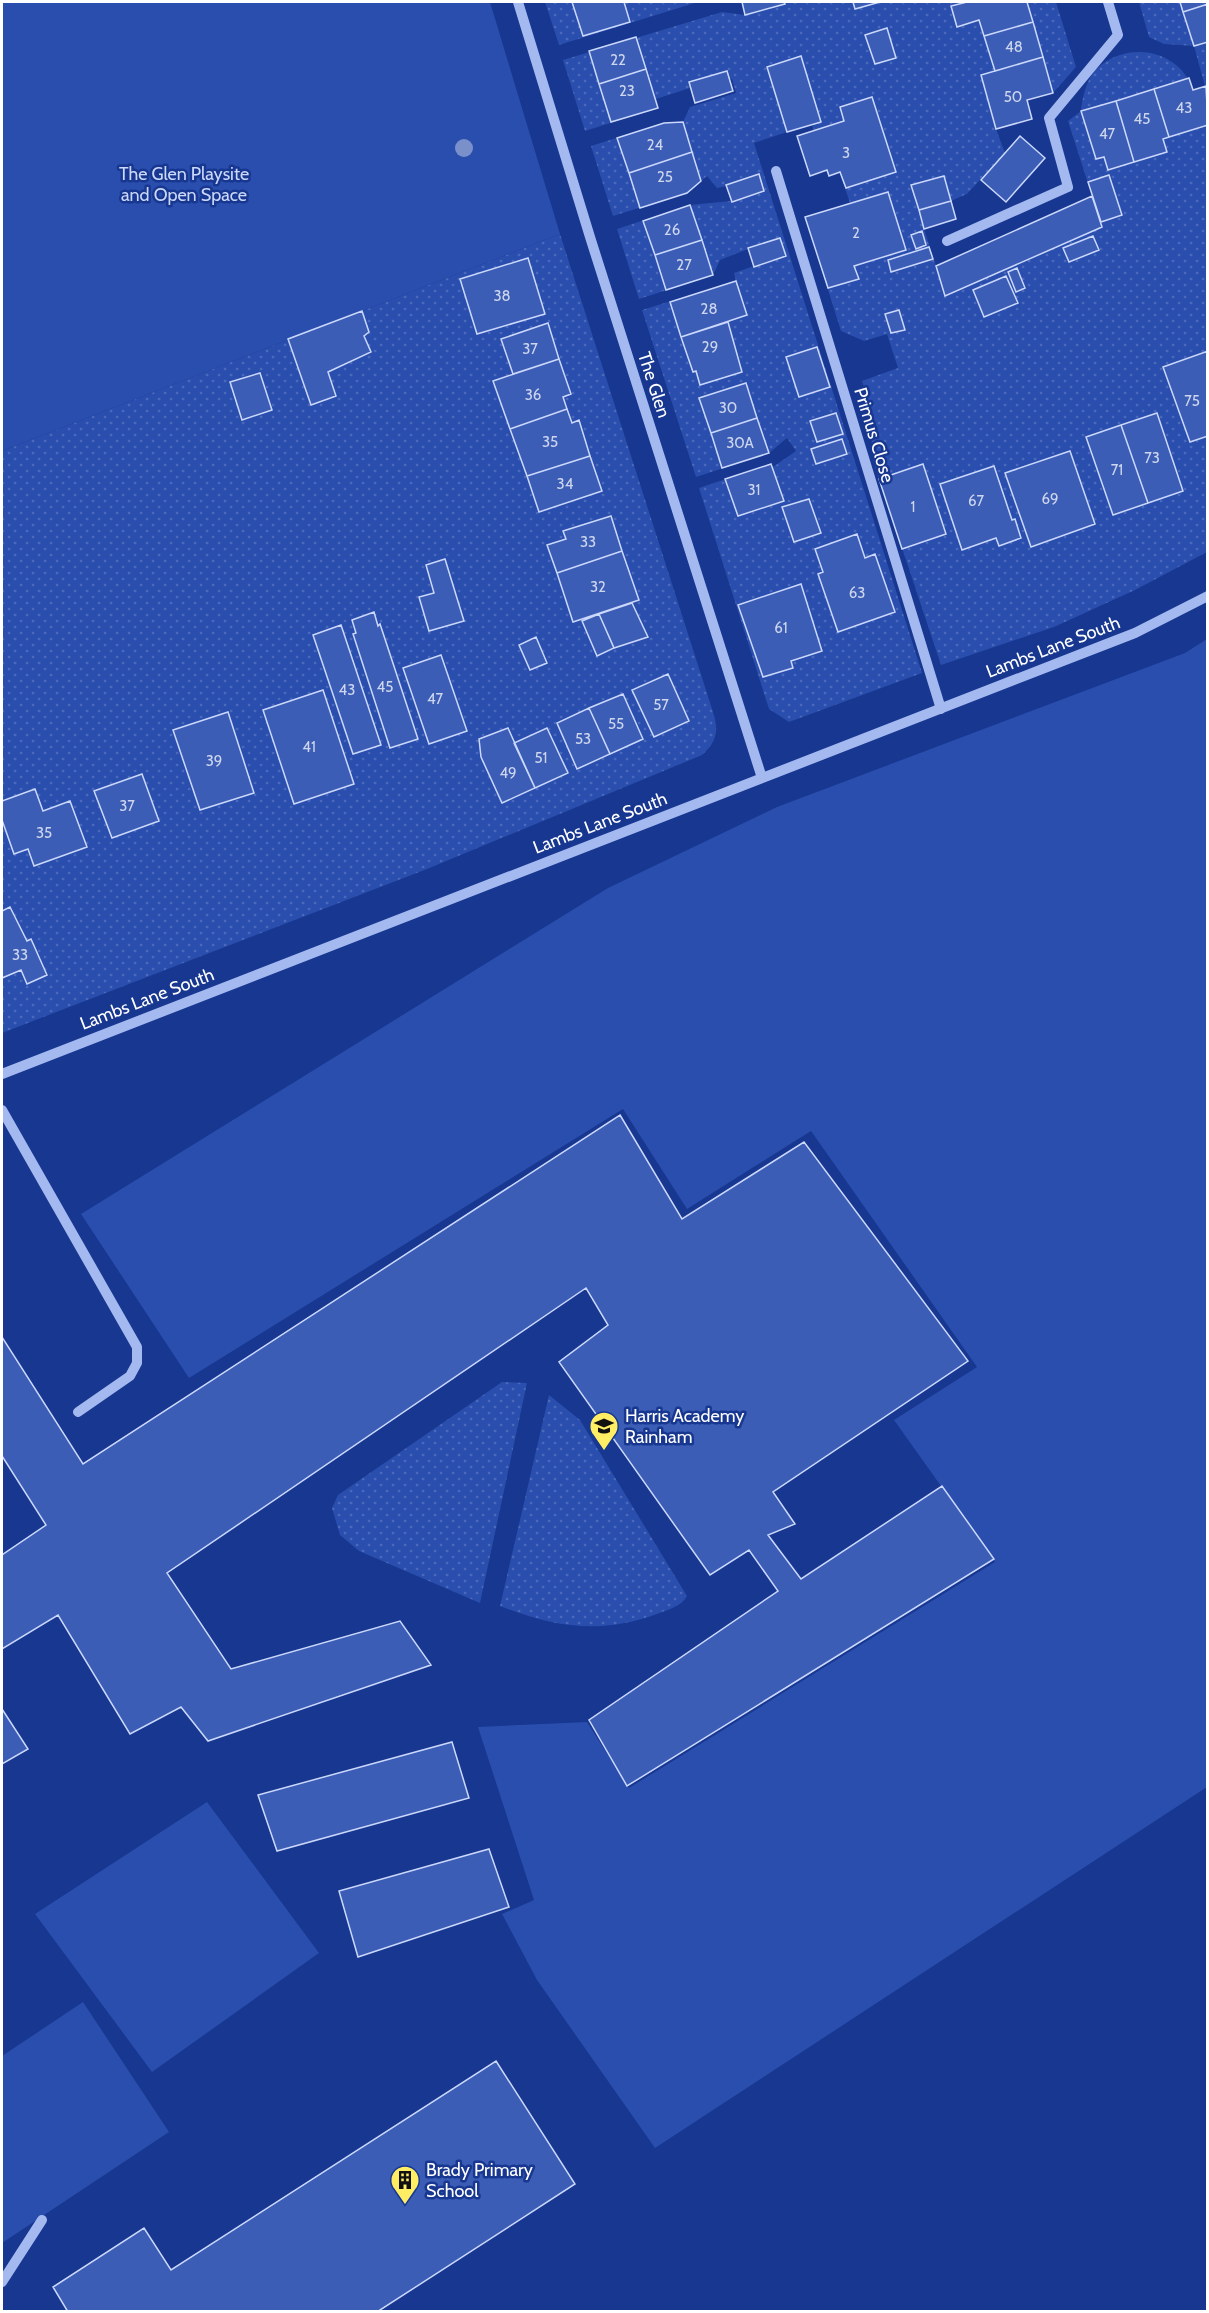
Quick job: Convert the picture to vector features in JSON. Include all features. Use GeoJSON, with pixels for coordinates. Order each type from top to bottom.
{"type":"FeatureCollection","features":[{"type":"Feature","properties":{"kind":"street","name":"The Glen"},"geometry":{"type":"LineString","coordinates":[[518,2],[590,237],[762,778]]}},
{"type":"Feature","properties":{"kind":"street"},"geometry":{"type":"LineString","coordinates":[[947,241],[1068,187],[1049,118],[1118,36],[1108,2]]}},
{"type":"Feature","properties":{"kind":"street","name":"Primus Close"},"geometry":{"type":"LineString","coordinates":[[776,171],[941,709]]}},
{"type":"Feature","properties":{"kind":"street","name":"Lambs Lane South"},"geometry":{"type":"LineString","coordinates":[[2,1074],[1135,633],[1208,596]]}},
{"type":"Feature","properties":{"kind":"street"},"geometry":{"type":"LineString","coordinates":[[2,1110],[137,1347],[137,1363],[130,1376],[78,1412]]}},
{"type":"Feature","properties":{"kind":"street"},"geometry":{"type":"LineString","coordinates":[[2,2282],[42,2220]]}},
{"type":"Feature","properties":{"kind":"green space","name":"The Glen Playsite and Open Space"},"geometry":{"type":"Polygon","coordinates":[[[2,2],[490,2],[560,234],[2,451],[2,2]]]}},
{"type":"Feature","properties":{"kind":"green space"},"geometry":{"type":"Polygon","coordinates":[[[545,2],[698,2],[559,45],[545,2]]]}},
{"type":"Feature","properties":{"kind":"green space"},"geometry":{"type":"Polygon","coordinates":[[[742,2],[1056,2],[1076,67],[1053,93],[1027,100],[1032,119],[996,129],[1005,153],[967,194],[951,201],[956,219],[924,229],[946,296],[1102,227],[1068,121],[1081,111],[1086,86],[1096,69],[1113,58],[1127,53],[1154,54],[1166,59],[1178,66],[1187,77],[1193,90],[1205,86],[1194,46],[1164,44],[1149,37],[1139,2],[1207,2],[1207,552],[1135,590],[1054,627],[941,665],[873,461],[868,399],[862,381],[898,368],[887,334],[864,341],[841,331],[805,217],[850,203],[840,173],[829,176],[827,170],[810,176],[797,136],[814,131],[812,124],[821,122],[801,57],[767,67],[787,132],[754,143],[922,673],[789,722],[769,709],[699,488],[771,464],[773,467],[796,451],[787,438],[769,453],[696,477],[642,310],[736,281],[734,273],[754,266],[748,249],[720,260],[713,275],[639,299],[617,229],[690,205],[731,201],[726,186],[717,188],[707,176],[687,193],[613,216],[591,146],[664,123],[683,122],[690,107],[736,93],[732,79],[729,79],[726,71],[689,82],[690,88],[656,99],[658,108],[585,131],[563,60],[722,12],[745,15],[742,2]]]}},
{"type":"Feature","properties":{"kind":"green space"},"geometry":{"type":"Polygon","coordinates":[[[560,234],[713,712],[716,730],[711,745],[702,755],[427,869],[2,1033],[2,451],[560,234]]]}},
{"type":"Feature","properties":{"kind":"green space"},"geometry":{"type":"Polygon","coordinates":[[[1207,639],[1207,1787],[655,2148],[537,1980],[502,1914],[534,1900],[478,1727],[587,1722],[629,1788],[995,1562],[894,1420],[977,1367],[811,1131],[687,1209],[623,1109],[189,1378],[81,1214],[608,888],[777,807],[1185,653],[1207,639]]]}},
{"type":"Feature","properties":{"kind":"green space"},"geometry":{"type":"Polygon","coordinates":[[[502,1382],[527,1383],[480,1603],[359,1551],[340,1535],[332,1508],[338,1495],[502,1382]]]}},
{"type":"Feature","properties":{"kind":"green space"},"geometry":{"type":"Polygon","coordinates":[[[549,1395],[580,1420],[687,1596],[678,1605],[636,1621],[596,1626],[559,1623],[500,1606],[549,1395]]]}},
{"type":"Feature","properties":{"kind":"green space"},"geometry":{"type":"Polygon","coordinates":[[[207,1802],[319,1953],[152,2072],[35,1914],[207,1802]]]}},
{"type":"Feature","properties":{"kind":"green space"},"geometry":{"type":"Polygon","coordinates":[[[83,2002],[169,2132],[2,2243],[2,2056],[83,2002]]]}},
{"type":"Feature","properties":{"kind":"building"},"geometry":{"type":"Polygon","coordinates":[[[572,2],[624,2],[630,22],[583,36],[572,2]]]}},
{"type":"Feature","properties":{"kind":"building"},"geometry":{"type":"Polygon","coordinates":[[[742,2],[784,2],[785,4],[745,15],[742,2]]]}},
{"type":"Feature","properties":{"kind":"building"},"geometry":{"type":"Polygon","coordinates":[[[853,2],[880,2],[855,9],[853,2]]]}},
{"type":"Feature","properties":{"kind":"building"},"geometry":{"type":"Polygon","coordinates":[[[967,2],[1027,2],[1033,22],[984,36],[979,20],[957,27],[951,6],[967,2]]]}},
{"type":"Feature","properties":{"kind":"building"},"geometry":{"type":"Polygon","coordinates":[[[1180,2],[1208,2],[1208,4],[1183,12],[1180,2]]]}},
{"type":"Feature","properties":{"kind":"building"},"geometry":{"type":"Polygon","coordinates":[[[1208,4],[1208,42],[1194,46],[1183,12],[1208,4]]]}},
{"type":"Feature","properties":{"kind":"building"},"geometry":{"type":"Polygon","coordinates":[[[1033,22],[1043,57],[995,71],[984,36],[1033,22]]]}},
{"type":"Feature","properties":{"kind":"building"},"geometry":{"type":"Polygon","coordinates":[[[887,28],[896,58],[875,64],[865,35],[887,28]]]}},
{"type":"Feature","properties":{"kind":"building"},"geometry":{"type":"Polygon","coordinates":[[[636,37],[646,69],[599,84],[589,51],[636,37]]]}},
{"type":"Feature","properties":{"kind":"building"},"geometry":{"type":"Polygon","coordinates":[[[801,56],[821,122],[787,132],[767,67],[801,56]]]}},
{"type":"Feature","properties":{"kind":"building"},"geometry":{"type":"Polygon","coordinates":[[[1043,57],[1053,93],[1027,100],[1032,119],[996,129],[981,75],[1043,57]]]}},
{"type":"Feature","properties":{"kind":"building"},"geometry":{"type":"Polygon","coordinates":[[[646,69],[658,108],[611,122],[599,84],[646,69]]]}},
{"type":"Feature","properties":{"kind":"building"},"geometry":{"type":"Polygon","coordinates":[[[727,71],[733,91],[695,103],[689,82],[727,71]]]}},
{"type":"Feature","properties":{"kind":"building"},"geometry":{"type":"Polygon","coordinates":[[[1189,78],[1193,90],[1206,86],[1208,125],[1169,137],[1154,89],[1189,78]]]}},
{"type":"Feature","properties":{"kind":"building"},"geometry":{"type":"Polygon","coordinates":[[[1154,89],[1169,137],[1163,139],[1167,152],[1134,162],[1116,101],[1154,89]]]}},
{"type":"Feature","properties":{"kind":"building"},"geometry":{"type":"Polygon","coordinates":[[[872,97],[896,172],[846,188],[840,172],[829,176],[827,170],[810,176],[797,136],[844,121],[840,107],[872,97]]]}},
{"type":"Feature","properties":{"kind":"building"},"geometry":{"type":"Polygon","coordinates":[[[1116,101],[1134,162],[1108,170],[1104,157],[1096,159],[1081,111],[1116,101]]]}},
{"type":"Feature","properties":{"kind":"building"},"geometry":{"type":"Polygon","coordinates":[[[683,122],[692,152],[629,173],[617,138],[664,123],[683,122]]]}},
{"type":"Feature","properties":{"kind":"building"},"geometry":{"type":"Polygon","coordinates":[[[1020,136],[1045,158],[1006,202],[981,180],[1020,136]]]}},
{"type":"Feature","properties":{"kind":"building"},"geometry":{"type":"Polygon","coordinates":[[[692,152],[701,181],[687,193],[640,208],[629,173],[692,152]]]}},
{"type":"Feature","properties":{"kind":"building"},"geometry":{"type":"Polygon","coordinates":[[[759,174],[764,191],[732,202],[726,185],[759,174]]]}},
{"type":"Feature","properties":{"kind":"building"},"geometry":{"type":"Polygon","coordinates":[[[1109,175],[1122,215],[1101,222],[1088,182],[1109,175]]]}},
{"type":"Feature","properties":{"kind":"building"},"geometry":{"type":"Polygon","coordinates":[[[944,176],[951,201],[919,210],[911,185],[944,176]]]}},
{"type":"Feature","properties":{"kind":"building"},"geometry":{"type":"Polygon","coordinates":[[[888,192],[906,250],[854,266],[859,279],[828,288],[805,217],[888,192]]]}},
{"type":"Feature","properties":{"kind":"building"},"geometry":{"type":"Polygon","coordinates":[[[1092,196],[1102,227],[945,296],[936,266],[1092,196]]]}},
{"type":"Feature","properties":{"kind":"building"},"geometry":{"type":"Polygon","coordinates":[[[951,201],[956,219],[924,229],[919,210],[951,201]]]}},
{"type":"Feature","properties":{"kind":"building"},"geometry":{"type":"Polygon","coordinates":[[[690,205],[702,240],[655,255],[643,221],[690,205]]]}},
{"type":"Feature","properties":{"kind":"building"},"geometry":{"type":"Polygon","coordinates":[[[922,231],[926,245],[916,249],[911,235],[922,231]]]}},
{"type":"Feature","properties":{"kind":"building"},"geometry":{"type":"Polygon","coordinates":[[[1093,236],[1099,250],[1069,262],[1063,248],[1093,236]]]}},
{"type":"Feature","properties":{"kind":"building"},"geometry":{"type":"Polygon","coordinates":[[[780,238],[786,256],[754,267],[748,248],[780,238]]]}},
{"type":"Feature","properties":{"kind":"building"},"geometry":{"type":"Polygon","coordinates":[[[702,240],[713,275],[666,290],[655,255],[702,240]]]}},
{"type":"Feature","properties":{"kind":"building"},"geometry":{"type":"Polygon","coordinates":[[[929,247],[933,259],[891,272],[888,260],[929,247]]]}},
{"type":"Feature","properties":{"kind":"building"},"geometry":{"type":"Polygon","coordinates":[[[528,258],[545,314],[477,334],[460,279],[528,258]]]}},
{"type":"Feature","properties":{"kind":"building"},"geometry":{"type":"Polygon","coordinates":[[[1017,268],[1025,288],[1016,292],[1008,272],[1017,268]]]}},
{"type":"Feature","properties":{"kind":"building"},"geometry":{"type":"Polygon","coordinates":[[[1006,276],[1018,303],[984,317],[973,290],[1006,276]]]}},
{"type":"Feature","properties":{"kind":"building"},"geometry":{"type":"Polygon","coordinates":[[[736,281],[747,315],[681,337],[670,302],[736,281]]]}},
{"type":"Feature","properties":{"kind":"building"},"geometry":{"type":"Polygon","coordinates":[[[899,310],[905,330],[891,333],[885,314],[899,310]]]}},
{"type":"Feature","properties":{"kind":"building"},"geometry":{"type":"Polygon","coordinates":[[[362,311],[369,332],[364,336],[371,352],[328,372],[336,396],[311,405],[288,339],[362,311]]]}},
{"type":"Feature","properties":{"kind":"building"},"geometry":{"type":"Polygon","coordinates":[[[728,322],[742,372],[700,385],[681,337],[728,322]]]}},
{"type":"Feature","properties":{"kind":"building"},"geometry":{"type":"Polygon","coordinates":[[[548,323],[559,359],[513,374],[501,339],[548,323]]]}},
{"type":"Feature","properties":{"kind":"building"},"geometry":{"type":"Polygon","coordinates":[[[817,347],[830,387],[799,397],[786,357],[817,347]]]}},
{"type":"Feature","properties":{"kind":"building"},"geometry":{"type":"Polygon","coordinates":[[[1208,351],[1208,436],[1190,442],[1163,367],[1208,351]]]}},
{"type":"Feature","properties":{"kind":"building"},"geometry":{"type":"Polygon","coordinates":[[[559,359],[571,394],[563,397],[567,409],[510,429],[493,381],[559,359]]]}},
{"type":"Feature","properties":{"kind":"building"},"geometry":{"type":"Polygon","coordinates":[[[260,373],[272,410],[242,420],[230,382],[260,373]]]}},
{"type":"Feature","properties":{"kind":"building"},"geometry":{"type":"Polygon","coordinates":[[[746,383],[757,418],[711,433],[699,398],[746,383]]]}},
{"type":"Feature","properties":{"kind":"building"},"geometry":{"type":"Polygon","coordinates":[[[567,409],[572,423],[579,420],[590,456],[527,476],[510,429],[567,409]]]}},
{"type":"Feature","properties":{"kind":"building"},"geometry":{"type":"Polygon","coordinates":[[[836,413],[843,434],[817,442],[810,421],[836,413]]]}},
{"type":"Feature","properties":{"kind":"building"},"geometry":{"type":"Polygon","coordinates":[[[1157,413],[1183,491],[1148,503],[1121,425],[1157,413]]]}},
{"type":"Feature","properties":{"kind":"building"},"geometry":{"type":"Polygon","coordinates":[[[757,418],[769,453],[722,468],[711,433],[757,418]]]}},
{"type":"Feature","properties":{"kind":"building"},"geometry":{"type":"Polygon","coordinates":[[[1121,425],[1148,503],[1113,515],[1086,437],[1121,425]]]}},
{"type":"Feature","properties":{"kind":"building"},"geometry":{"type":"Polygon","coordinates":[[[842,439],[847,454],[816,464],[811,449],[842,439]]]}},
{"type":"Feature","properties":{"kind":"building"},"geometry":{"type":"Polygon","coordinates":[[[1070,451],[1095,524],[1031,547],[1005,473],[1070,451]]]}},
{"type":"Feature","properties":{"kind":"building"},"geometry":{"type":"Polygon","coordinates":[[[590,456],[602,491],[539,512],[527,476],[590,456]]]}},
{"type":"Feature","properties":{"kind":"building"},"geometry":{"type":"Polygon","coordinates":[[[771,464],[784,501],[738,516],[725,479],[771,464]]]}},
{"type":"Feature","properties":{"kind":"building"},"geometry":{"type":"Polygon","coordinates":[[[923,464],[946,534],[902,549],[879,479],[923,464]]]}},
{"type":"Feature","properties":{"kind":"building"},"geometry":{"type":"Polygon","coordinates":[[[994,466],[1012,520],[1015,519],[1021,538],[999,546],[996,538],[962,550],[940,484],[994,466]]]}},
{"type":"Feature","properties":{"kind":"building"},"geometry":{"type":"Polygon","coordinates":[[[809,499],[821,533],[794,542],[782,507],[809,499]]]}},
{"type":"Feature","properties":{"kind":"building"},"geometry":{"type":"Polygon","coordinates":[[[611,516],[622,551],[557,573],[547,545],[566,539],[563,531],[611,516]]]}},
{"type":"Feature","properties":{"kind":"building"},"geometry":{"type":"Polygon","coordinates":[[[857,534],[865,558],[875,554],[895,612],[838,632],[818,574],[823,572],[815,549],[857,534]]]}},
{"type":"Feature","properties":{"kind":"building"},"geometry":{"type":"Polygon","coordinates":[[[622,551],[639,600],[573,622],[557,573],[622,551]]]}},
{"type":"Feature","properties":{"kind":"building"},"geometry":{"type":"Polygon","coordinates":[[[445,559],[464,621],[429,631],[419,597],[434,593],[426,565],[445,559]]]}},
{"type":"Feature","properties":{"kind":"building"},"geometry":{"type":"Polygon","coordinates":[[[801,584],[822,651],[791,661],[793,668],[763,677],[738,605],[801,584]]]}},
{"type":"Feature","properties":{"kind":"building"},"geometry":{"type":"Polygon","coordinates":[[[632,603],[648,637],[614,648],[599,614],[632,603]]]}},
{"type":"Feature","properties":{"kind":"building"},"geometry":{"type":"Polygon","coordinates":[[[374,612],[418,739],[390,748],[353,634],[356,633],[352,620],[374,612]]]}},
{"type":"Feature","properties":{"kind":"building"},"geometry":{"type":"Polygon","coordinates":[[[599,614],[614,648],[597,656],[582,621],[599,614]]]}},
{"type":"Feature","properties":{"kind":"building"},"geometry":{"type":"Polygon","coordinates":[[[341,625],[381,745],[353,754],[313,635],[341,625]]]}},
{"type":"Feature","properties":{"kind":"building"},"geometry":{"type":"Polygon","coordinates":[[[536,637],[547,663],[530,670],[519,645],[536,637]]]}},
{"type":"Feature","properties":{"kind":"building"},"geometry":{"type":"Polygon","coordinates":[[[441,655],[467,731],[429,744],[403,668],[441,655]]]}},
{"type":"Feature","properties":{"kind":"building"},"geometry":{"type":"Polygon","coordinates":[[[668,674],[689,721],[654,737],[632,690],[668,674]]]}},
{"type":"Feature","properties":{"kind":"building"},"geometry":{"type":"Polygon","coordinates":[[[323,690],[354,784],[294,804],[263,710],[323,690]]]}},
{"type":"Feature","properties":{"kind":"building"},"geometry":{"type":"Polygon","coordinates":[[[623,694],[643,739],[610,754],[589,708],[623,694]]]}},
{"type":"Feature","properties":{"kind":"building"},"geometry":{"type":"Polygon","coordinates":[[[589,708],[610,754],[577,769],[557,723],[589,708]]]}},
{"type":"Feature","properties":{"kind":"building"},"geometry":{"type":"Polygon","coordinates":[[[228,712],[254,793],[200,810],[173,730],[228,712]]]}},
{"type":"Feature","properties":{"kind":"building"},"geometry":{"type":"Polygon","coordinates":[[[508,728],[535,788],[502,803],[481,757],[479,739],[508,728]]]}},
{"type":"Feature","properties":{"kind":"building"},"geometry":{"type":"Polygon","coordinates":[[[547,728],[568,773],[535,788],[514,743],[547,728]]]}},
{"type":"Feature","properties":{"kind":"building"},"geometry":{"type":"Polygon","coordinates":[[[142,774],[159,821],[112,838],[94,791],[142,774]]]}},
{"type":"Feature","properties":{"kind":"building"},"geometry":{"type":"Polygon","coordinates":[[[35,789],[43,811],[70,801],[87,847],[34,866],[28,849],[14,854],[2,820],[2,801],[35,789]]]}},
{"type":"Feature","properties":{"kind":"building"},"geometry":{"type":"Polygon","coordinates":[[[10,907],[27,941],[31,939],[47,975],[27,984],[21,970],[2,978],[2,911],[10,907]]]}},
{"type":"Feature","properties":{"kind":"building"},"geometry":{"type":"Polygon","coordinates":[[[620,1115],[682,1219],[804,1142],[968,1361],[773,1492],[795,1524],[768,1535],[801,1579],[942,1486],[994,1559],[627,1786],[589,1720],[778,1591],[749,1550],[710,1575],[559,1362],[608,1325],[586,1288],[167,1573],[231,1669],[400,1621],[431,1665],[208,1741],[181,1707],[130,1734],[58,1615],[2,1649],[2,1555],[46,1525],[2,1456],[2,1337],[83,1464],[620,1115]]]}},
{"type":"Feature","properties":{"kind":"building"},"geometry":{"type":"Polygon","coordinates":[[[2,1709],[28,1749],[2,1764],[2,1709]]]}},
{"type":"Feature","properties":{"kind":"building"},"geometry":{"type":"Polygon","coordinates":[[[452,1742],[469,1798],[277,1851],[258,1795],[452,1742]]]}},
{"type":"Feature","properties":{"kind":"building"},"geometry":{"type":"Polygon","coordinates":[[[489,1849],[509,1907],[358,1957],[339,1891],[489,1849]]]}},
{"type":"Feature","properties":{"kind":"building","name":"Brady Primary School"},"geometry":{"type":"Polygon","coordinates":[[[496,2061],[575,2184],[377,2312],[68,2312],[53,2287],[144,2228],[171,2270],[496,2061]]]}},
{"type":"Feature","properties":{"kind":"place","name":"Harris Academy Rainham"},"geometry":{"type":"Point","coordinates":[604,1452]}},
{"type":"Feature","properties":{"kind":"place","name":"Brady Primary School"},"geometry":{"type":"Point","coordinates":[405,2206]}}]}
